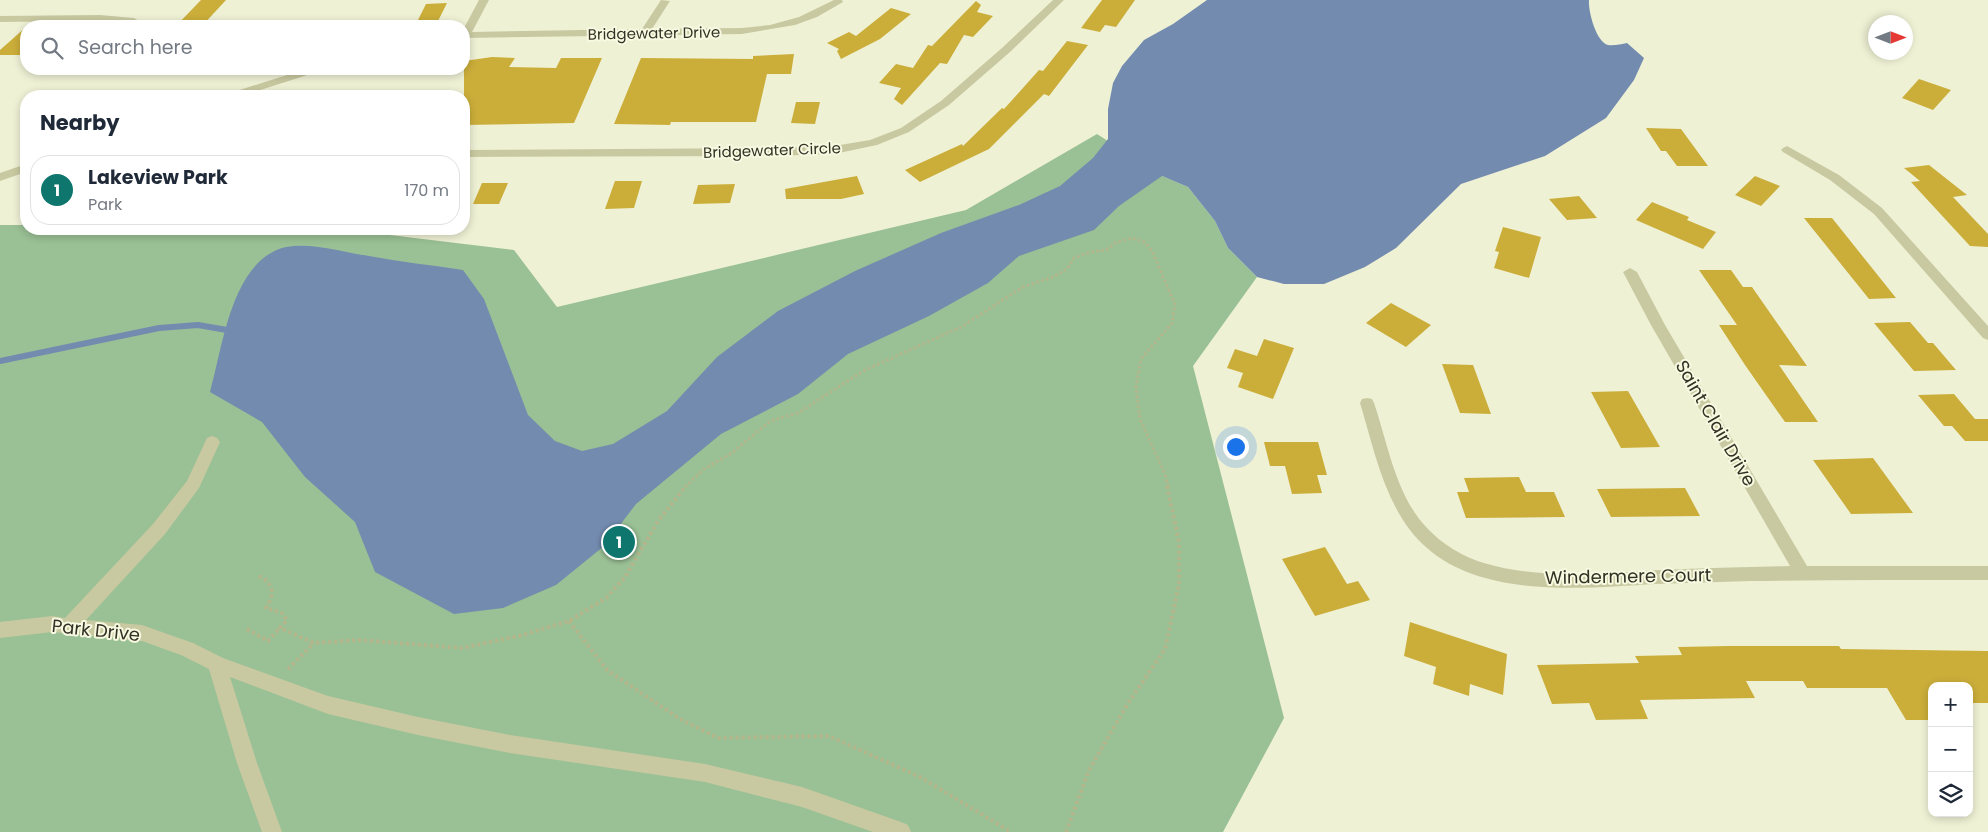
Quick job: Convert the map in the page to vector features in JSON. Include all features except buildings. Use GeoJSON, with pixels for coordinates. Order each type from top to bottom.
{"type":"FeatureCollection","features":[{"type":"Feature","properties":{"kind":"street"},"geometry":{"type":"LineString","coordinates":[[470,26],[484,0]]}},
{"type":"Feature","properties":{"kind":"street","name":"Bridgewater Circle"},"geometry":{"type":"LineString","coordinates":[[470,154],[772,152],[834,150],[873,143],[905,130],[945,103],[1059,0]]}},
{"type":"Feature","properties":{"kind":"street"},"geometry":{"type":"LineString","coordinates":[[645,32],[656,18],[665,1]]}},
{"type":"Feature","properties":{"kind":"street","name":"Bridgewater Drive"},"geometry":{"type":"LineString","coordinates":[[470,35],[742,32],[778,28],[809,18],[838,2]]}},
{"type":"Feature","properties":{"kind":"street"},"geometry":{"type":"LineString","coordinates":[[35,20],[100,18],[134,20]]}},
{"type":"Feature","properties":{"kind":"street"},"geometry":{"type":"LineString","coordinates":[[3,21],[20,20]]}},
{"type":"Feature","properties":{"kind":"street"},"geometry":{"type":"LineString","coordinates":[[250,90],[297,75]]}},
{"type":"Feature","properties":{"kind":"street"},"geometry":{"type":"LineString","coordinates":[[1787,150],[1829,174],[1865,198],[1988,335]]}},
{"type":"Feature","properties":{"kind":"street"},"geometry":{"type":"LineString","coordinates":[[0,178],[20,170]]}},
{"type":"Feature","properties":{"kind":"street","name":"Saint Clair Drive"},"geometry":{"type":"LineString","coordinates":[[1630,272],[1658,325],[1803,574]]}},
{"type":"Feature","properties":{"kind":"street","name":"Windermere Court"},"geometry":{"type":"LineString","coordinates":[[1367,403],[1398,497],[1412,522],[1433,544],[1462,562],[1493,573],[1557,580],[1803,574],[1988,573]]}},
{"type":"Feature","properties":{"kind":"street"},"geometry":{"type":"LineString","coordinates":[[69,626],[159,529],[193,484],[212,442]]}},
{"type":"Feature","properties":{"kind":"street","name":"Park Drive"},"geometry":{"type":"LineString","coordinates":[[0,630],[52,624],[142,633],[187,649],[217,664],[328,705],[418,726],[510,744],[705,773],[802,797],[901,832]]}},
{"type":"Feature","properties":{"kind":"street"},"geometry":{"type":"LineString","coordinates":[[217,664],[247,763],[272,832]]}},
{"type":"Feature","properties":{"kind":"path"},"geometry":{"type":"LineString","coordinates":[[280,628],[314,642],[359,640],[462,648],[519,636],[569,621],[606,598],[624,577],[658,521],[680,492],[704,469],[732,453],[770,421],[798,413],[863,371],[961,327],[1023,287],[1053,278],[1066,269],[1074,258],[1090,252],[1106,250],[1117,242],[1132,238],[1144,242],[1155,257],[1175,304],[1172,323],[1141,359],[1136,387],[1140,420],[1165,474],[1179,542],[1179,585],[1165,649],[1128,703],[1089,770],[1066,832]]}},
{"type":"Feature","properties":{"kind":"path"},"geometry":{"type":"LineString","coordinates":[[246,629],[268,641],[287,620],[282,613],[266,608],[274,590],[271,584],[259,576]]}},
{"type":"Feature","properties":{"kind":"path"},"geometry":{"type":"LineString","coordinates":[[569,621],[607,670],[680,720],[718,738],[829,736],[920,777],[1011,832]]}},
{"type":"Feature","properties":{"kind":"path"},"geometry":{"type":"LineString","coordinates":[[274,685],[314,642]]}},
{"type":"Feature","properties":{"kind":"green space"},"geometry":{"type":"Polygon","coordinates":[[[1097,134],[1162,176],[1188,187],[1215,221],[1228,248],[1257,277],[1193,366],[1284,718],[1223,832],[0,832],[0,225],[20,225],[20,235],[390,235],[514,250],[557,307],[966,210],[1097,134]]]}},
{"type":"Feature","properties":{"kind":"water"},"geometry":{"type":"Polygon","coordinates":[[[1207,0],[1589,0],[1596,32],[1604,43],[1618,45],[1627,43],[1644,58],[1634,80],[1606,118],[1545,156],[1461,184],[1396,248],[1365,267],[1324,284],[1284,284],[1257,277],[1228,248],[1215,221],[1188,187],[1162,176],[1119,206],[1094,230],[1019,256],[988,283],[929,316],[848,354],[798,394],[721,434],[636,504],[604,546],[556,585],[503,608],[454,614],[375,572],[355,522],[305,477],[262,422],[210,392],[232,308],[247,277],[260,261],[278,249],[296,246],[317,247],[463,270],[484,299],[528,415],[555,441],[582,451],[613,444],[667,411],[717,357],[778,311],[855,271],[941,233],[1019,205],[1060,186],[1093,158],[1108,139],[1108,109],[1113,83],[1122,66],[1144,40],[1173,24],[1207,0]]]}},
{"type":"Feature","properties":{"kind":"waterway"},"geometry":{"type":"LineString","coordinates":[[0,361],[159,328],[198,325],[227,330]]}},
{"type":"Feature","properties":{"kind":"place","name":"Lakeview Park"},"geometry":{"type":"Point","coordinates":[619,542]}}]}
